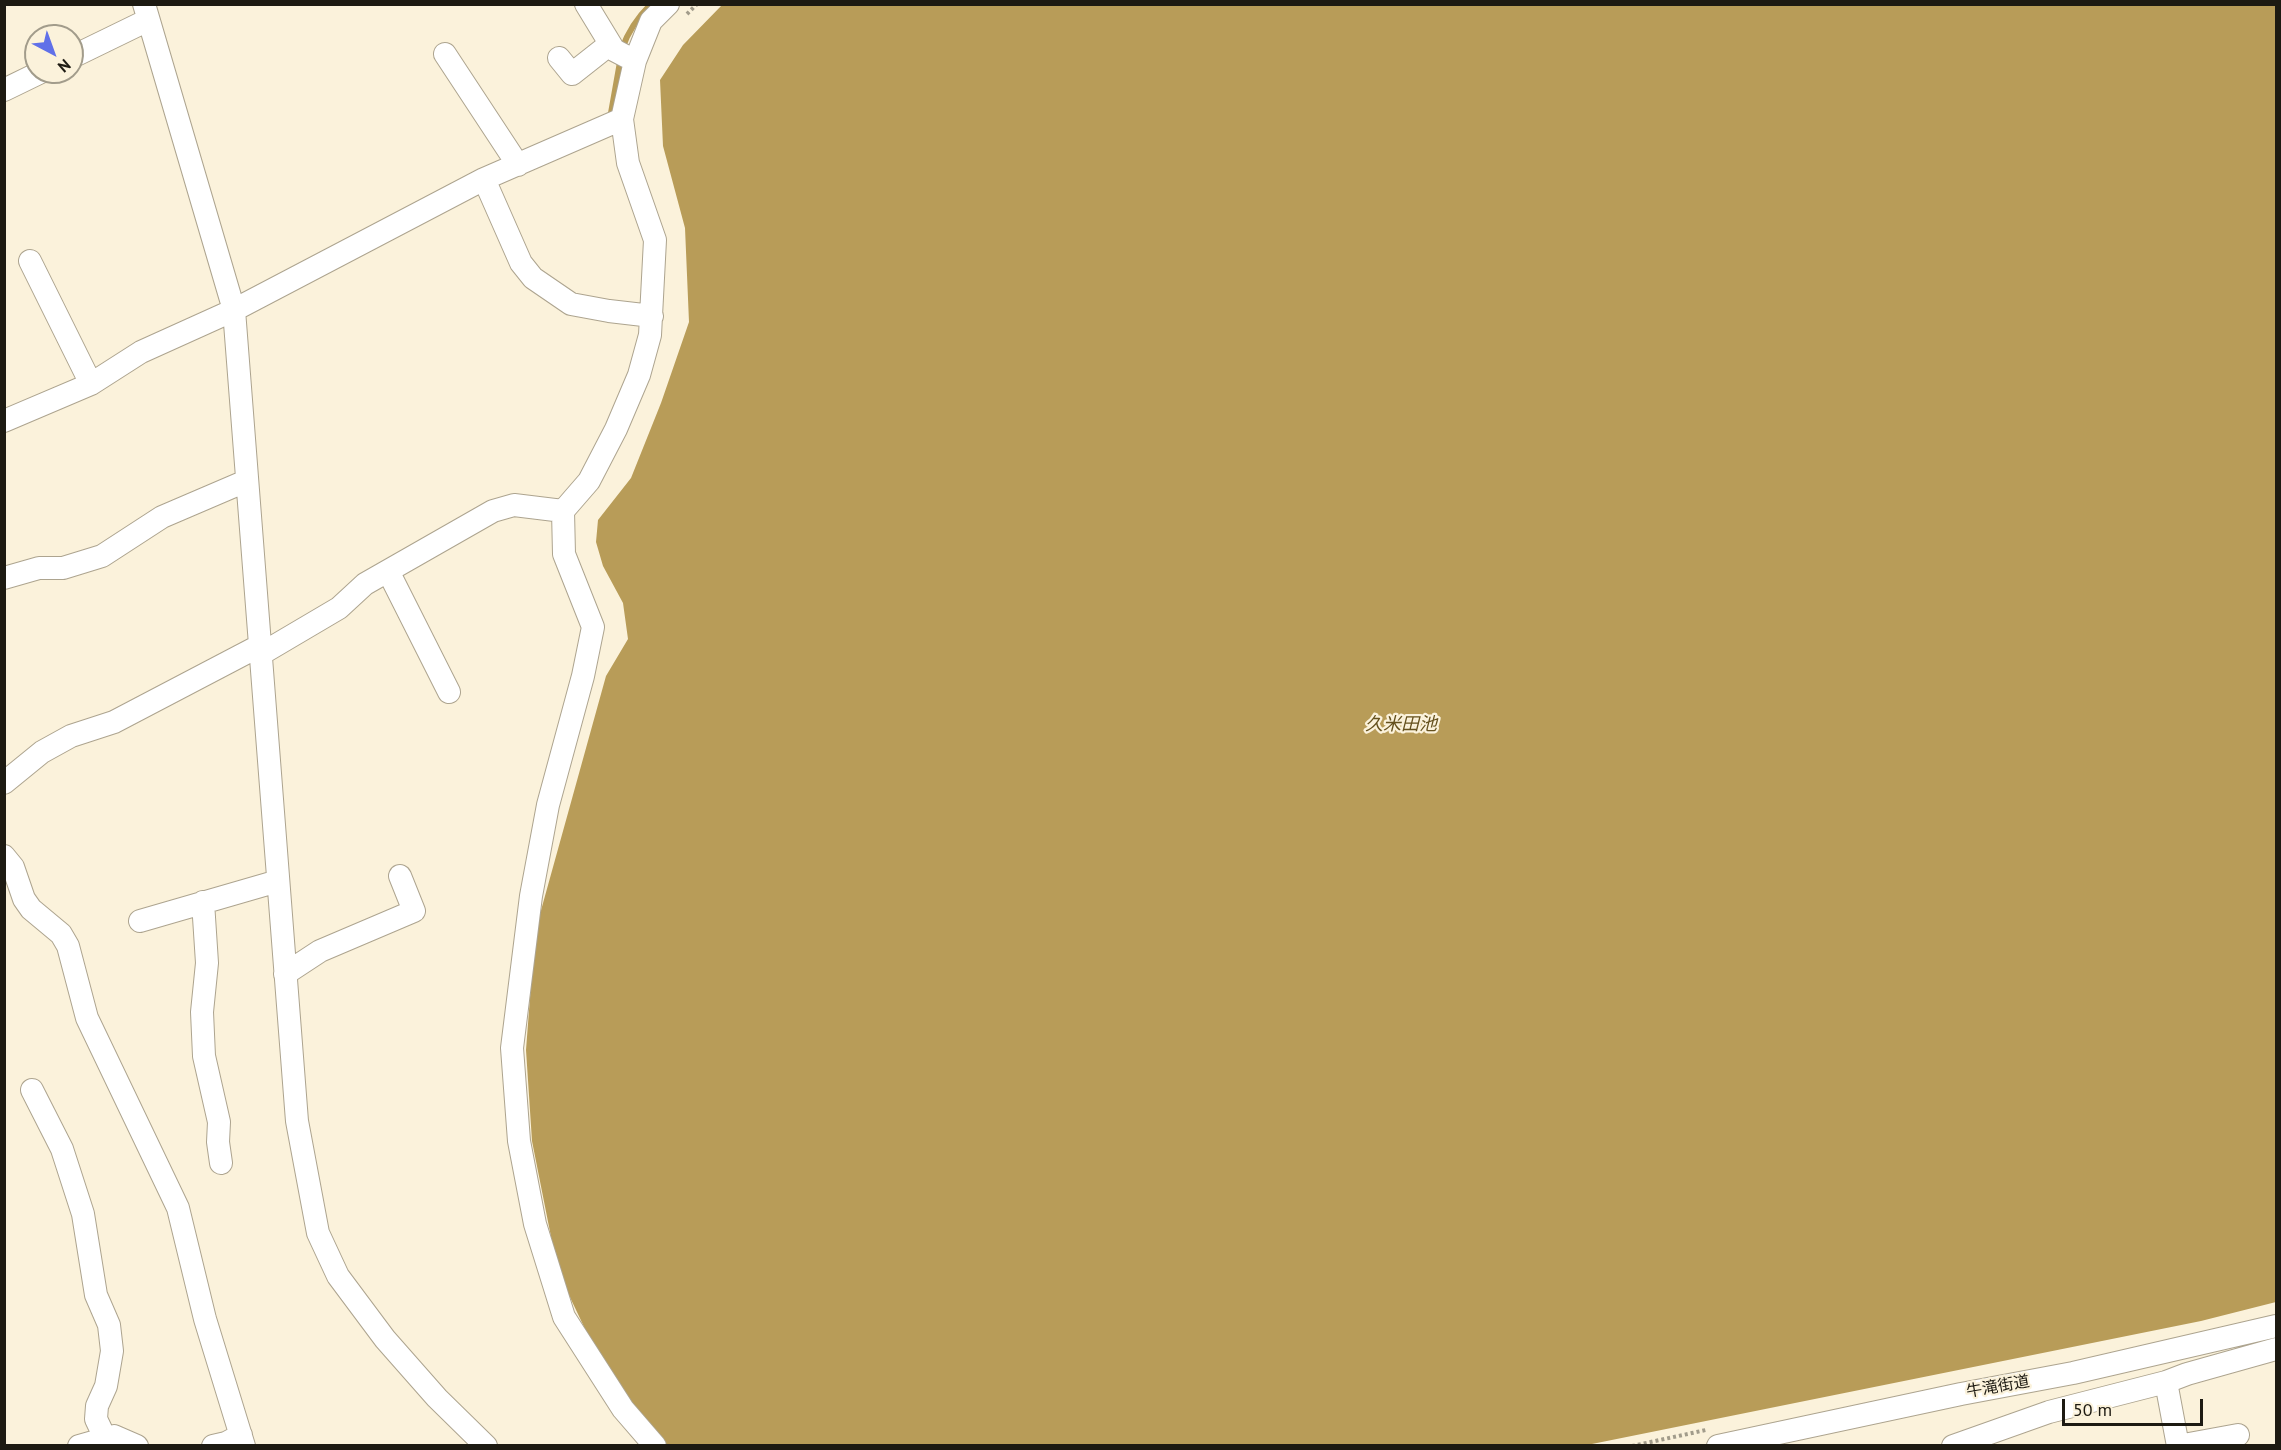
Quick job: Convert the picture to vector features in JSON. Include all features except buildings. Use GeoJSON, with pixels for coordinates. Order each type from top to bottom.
{"type":"FeatureCollection","features":[{"type":"Feature","properties":{"kind":"street"},"geometry":{"type":"LineString","coordinates":[[586,4],[614,50],[635,61]]}},
{"type":"Feature","properties":{"kind":"street"},"geometry":{"type":"LineString","coordinates":[[655,1446],[623,1409],[564,1317],[535,1224],[519,1141],[512,1048],[531,896],[548,805],[583,676],[593,627],[564,554],[564,511],[589,481],[616,429],[639,375],[650,335],[655,240],[628,163],[622,119],[635,61],[651,21],[668,4]]}},
{"type":"Feature","properties":{"kind":"street"},"geometry":{"type":"LineString","coordinates":[[84,49],[147,9],[234,309],[297,1121],[318,1233],[338,1276],[385,1339],[437,1398],[486,1446]]}},
{"type":"Feature","properties":{"kind":"street"},"geometry":{"type":"LineString","coordinates":[[559,58],[572,74],[610,44]]}},
{"type":"Feature","properties":{"kind":"street"},"geometry":{"type":"LineString","coordinates":[[445,54],[518,165]]}},
{"type":"Feature","properties":{"kind":"street"},"geometry":{"type":"LineString","coordinates":[[4,90],[24,80]]}},
{"type":"Feature","properties":{"kind":"street"},"geometry":{"type":"LineString","coordinates":[[4,421],[91,384],[141,352],[234,309],[484,179],[622,119]]}},
{"type":"Feature","properties":{"kind":"street"},"geometry":{"type":"LineString","coordinates":[[484,179],[521,263],[533,278],[571,304],[652,316]]}},
{"type":"Feature","properties":{"kind":"street"},"geometry":{"type":"LineString","coordinates":[[30,261],[91,384]]}},
{"type":"Feature","properties":{"kind":"street"},"geometry":{"type":"LineString","coordinates":[[4,578],[39,568],[63,568],[102,556],[162,517],[246,482]]}},
{"type":"Feature","properties":{"kind":"street"},"geometry":{"type":"LineString","coordinates":[[4,783],[42,752],[71,736],[114,722],[261,650],[339,608],[365,584],[493,511],[514,505],[564,511]]}},
{"type":"Feature","properties":{"kind":"street"},"geometry":{"type":"LineString","coordinates":[[388,571],[449,692]]}},
{"type":"Feature","properties":{"kind":"street"},"geometry":{"type":"LineString","coordinates":[[4,856],[13,867],[24,899],[31,909],[56,930],[68,946],[87,1018],[178,1208],[194,1266],[205,1319],[242,1440],[213,1446]]}},
{"type":"Feature","properties":{"kind":"street"},"geometry":{"type":"LineString","coordinates":[[285,974],[320,951],[414,910],[400,876]]}},
{"type":"Feature","properties":{"kind":"street"},"geometry":{"type":"LineString","coordinates":[[140,921],[278,881]]}},
{"type":"Feature","properties":{"kind":"street"},"geometry":{"type":"LineString","coordinates":[[203,902],[207,963],[202,1011],[204,1056],[219,1122],[220,1163]]}},
{"type":"Feature","properties":{"kind":"street"},"geometry":{"type":"LineString","coordinates":[[32,1090],[62,1149],[82,1214],[96,1295],[109,1325],[112,1351],[106,1386],[97,1406],[96,1419],[105,1438]]}},
{"type":"Feature","properties":{"kind":"street","name":"牛滝街道"},"geometry":{"type":"LineString","coordinates":[[1718,1446],[1961,1394],[2073,1373],[2277,1326]]}},
{"type":"Feature","properties":{"kind":"street"},"geometry":{"type":"LineString","coordinates":[[1953,1446],[2049,1412],[2166,1382],[2277,1349]]}},
{"type":"Feature","properties":{"kind":"street"},"geometry":{"type":"LineString","coordinates":[[2166,1382],[2178,1446],[2238,1435]]}},
{"type":"Feature","properties":{"kind":"street"},"geometry":{"type":"LineString","coordinates":[[79,1446],[114,1436],[137,1446]]}},
{"type":"Feature","properties":{"kind":"water","name":"久米田池"},"geometry":{"type":"Polygon","coordinates":[[[722,5],[2276,5],[2276,1302],[2201,1321],[1587,1445],[667,1445],[638,1414],[596,1352],[558,1272],[532,1141],[526,1050],[535,932],[606,676],[628,639],[623,603],[603,566],[596,542],[598,520],[631,478],[661,403],[689,322],[685,228],[663,146],[660,80],[683,45],[722,5]]]}},
{"type":"Feature","properties":{"kind":"waterway"},"geometry":{"type":"LineString","coordinates":[[622,49],[627,36],[641,14],[651,4]]}},
{"type":"Feature","properties":{"kind":"waterway"},"geometry":{"type":"LineString","coordinates":[[611,113],[620,62]]}}]}
